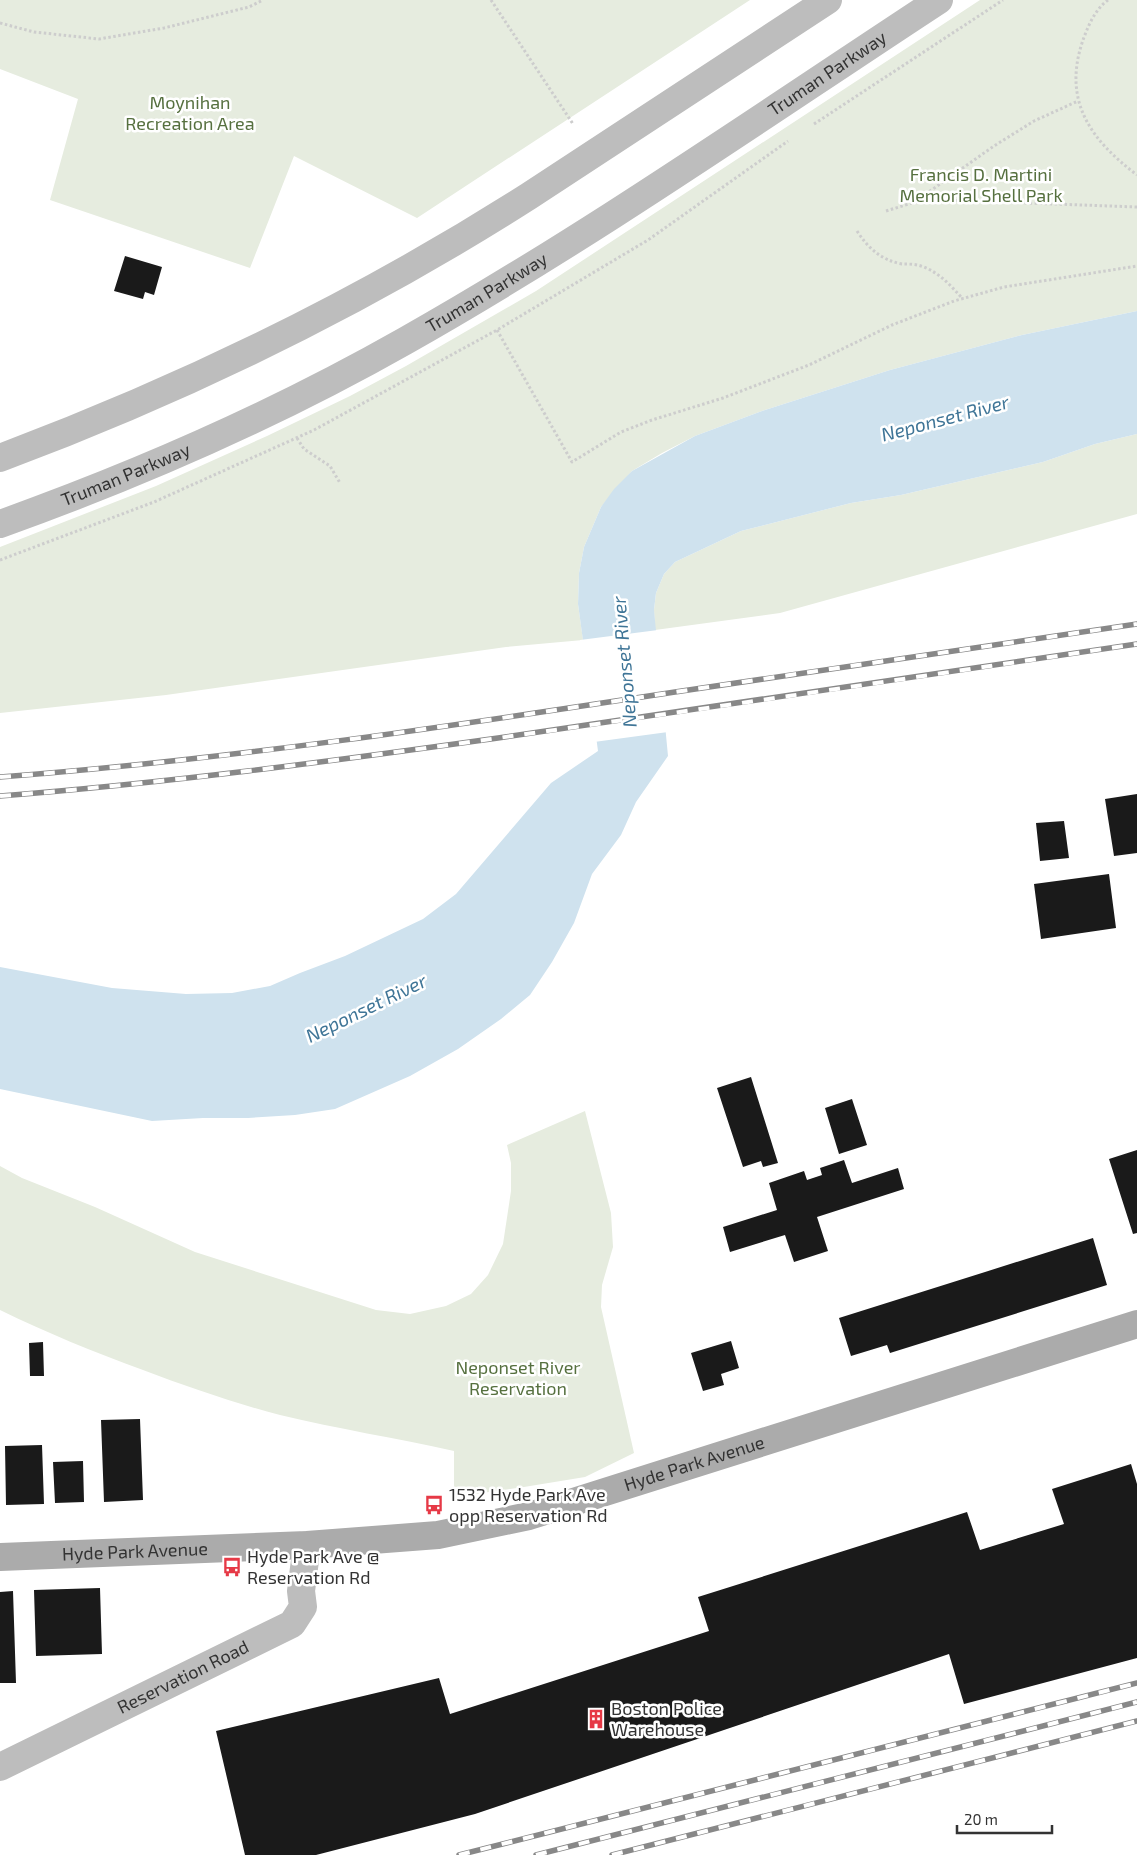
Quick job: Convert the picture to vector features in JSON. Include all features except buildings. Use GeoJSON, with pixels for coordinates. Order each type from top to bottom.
{"type":"FeatureCollection","features":[{"type":"Feature","properties":{"kind":"main road"},"geometry":{"type":"LineString","coordinates":[[0,458],[177,385],[280,336],[386,281],[529,196],[828,0]]}},
{"type":"Feature","properties":{"kind":"main road","name":"Truman Parkway"},"geometry":{"type":"LineString","coordinates":[[0,524],[92,489],[200,442],[296,397],[403,342],[580,238],[939,0]]}},
{"type":"Feature","properties":{"kind":"main road","name":"Hyde Park Avenue"},"geometry":{"type":"LineString","coordinates":[[0,1557],[308,1545],[438,1535],[529,1516],[1137,1324]]}},
{"type":"Feature","properties":{"kind":"main road","name":"Reservation Road"},"geometry":{"type":"LineString","coordinates":[[0,1767],[292,1624],[302,1607],[301,1591],[308,1545]]}},
{"type":"Feature","properties":{"kind":"path"},"geometry":{"type":"LineString","coordinates":[[0,23],[34,32],[99,39],[164,28],[249,7],[263,0]]}},
{"type":"Feature","properties":{"kind":"path"},"geometry":{"type":"LineString","coordinates":[[491,0],[573,124]]}},
{"type":"Feature","properties":{"kind":"path"},"geometry":{"type":"LineString","coordinates":[[814,124],[1003,0]]}},
{"type":"Feature","properties":{"kind":"path"},"geometry":{"type":"LineString","coordinates":[[1108,0],[1102,4],[1086,32],[1078,55],[1076,94],[1092,132],[1126,167],[1137,175]]}},
{"type":"Feature","properties":{"kind":"path"},"geometry":{"type":"LineString","coordinates":[[912,203],[994,146],[1034,121],[1078,101]]}},
{"type":"Feature","properties":{"kind":"path"},"geometry":{"type":"LineString","coordinates":[[886,211],[912,203],[945,200],[1137,207]]}},
{"type":"Feature","properties":{"kind":"path"},"geometry":{"type":"LineString","coordinates":[[857,231],[866,245],[882,258],[900,263],[920,265],[944,278],[963,299]]}},
{"type":"Feature","properties":{"kind":"path"},"geometry":{"type":"LineString","coordinates":[[497,330],[572,462],[621,432],[652,420],[723,398],[809,365],[892,325],[963,299],[1004,287],[1137,266]]}},
{"type":"Feature","properties":{"kind":"path"},"geometry":{"type":"LineString","coordinates":[[297,438],[304,449],[330,466],[340,483]]}},
{"type":"Feature","properties":{"kind":"green space","name":"Moynihan Recreation Area"},"geometry":{"type":"Polygon","coordinates":[[[0,0],[750,0],[417,218],[294,156],[250,268],[50,200],[78,99],[0,69],[0,0]]]}},
{"type":"Feature","properties":{"kind":"green space","name":"Francis D. Martini Memorial Shell Park"},"geometry":{"type":"Polygon","coordinates":[[[980,0],[1137,0],[1137,311],[1022,335],[890,370],[765,410],[695,436],[662,453],[632,471],[601,507],[584,547],[579,573],[578,604],[583,640],[506,647],[166,695],[0,713],[0,547],[156,486],[267,436],[350,396],[406,366],[536,291],[980,0]]]}},
{"type":"Feature","properties":{"kind":"green space"},"geometry":{"type":"Polygon","coordinates":[[[1137,434],[1137,514],[780,613],[655,630],[654,610],[656,593],[664,574],[675,562],[741,531],[851,503],[901,495],[1043,462],[1095,444],[1137,434]]]}},
{"type":"Feature","properties":{"kind":"green space","name":"Neponset River Reservation"},"geometry":{"type":"Polygon","coordinates":[[[585,1111],[611,1213],[613,1247],[602,1285],[601,1307],[634,1453],[585,1477],[454,1497],[454,1451],[302,1420],[228,1400],[107,1356],[0,1310],[0,1166],[22,1178],[95,1207],[195,1252],[376,1310],[410,1314],[446,1306],[471,1294],[488,1275],[503,1244],[511,1191],[511,1163],[507,1145],[585,1111]]]}},
{"type":"Feature","properties":{"kind":"water","name":"Neponset River"},"geometry":{"type":"Polygon","coordinates":[[[1137,311],[1137,434],[1095,444],[1043,462],[901,495],[851,503],[741,531],[675,562],[664,574],[656,593],[654,610],[668,756],[636,802],[621,835],[592,874],[574,923],[552,962],[530,995],[501,1019],[458,1049],[410,1076],[335,1109],[295,1115],[152,1121],[0,1089],[0,967],[112,988],[186,994],[232,993],[270,986],[345,956],[423,919],[456,894],[551,783],[598,751],[578,604],[579,573],[584,547],[601,507],[614,489],[632,471],[695,436],[765,410],[890,370],[1022,335],[1137,311]]]}},
{"type":"Feature","properties":{"kind":"pier"},"geometry":{"type":"Polygon","coordinates":[[[658,630],[668,732],[594,742],[580,640],[658,630]]]}},
{"type":"Feature","properties":{"kind":"railway"},"geometry":{"type":"LineString","coordinates":[[0,777],[85,770],[338,741],[1137,624]]}},
{"type":"Feature","properties":{"kind":"railway"},"geometry":{"type":"LineString","coordinates":[[0,796],[187,778],[374,755],[1137,644]]}},
{"type":"Feature","properties":{"kind":"railway"},"geometry":{"type":"LineString","coordinates":[[459,1855],[1137,1683]]}},
{"type":"Feature","properties":{"kind":"railway"},"geometry":{"type":"LineString","coordinates":[[536,1855],[1137,1702]]}},
{"type":"Feature","properties":{"kind":"railway"},"geometry":{"type":"LineString","coordinates":[[612,1855],[1137,1721]]}},
{"type":"Feature","properties":{"kind":"place","name":"1532 Hyde Park Ave opp Reservation Rd"},"geometry":{"type":"Point","coordinates":[434,1505]}},
{"type":"Feature","properties":{"kind":"place","name":"Hyde Park Ave @ Reservation Rd"},"geometry":{"type":"Point","coordinates":[232,1567]}},
{"type":"Feature","properties":{"kind":"place","name":"Boston Police Warehouse"},"geometry":{"type":"Point","coordinates":[596,1719]}}]}
